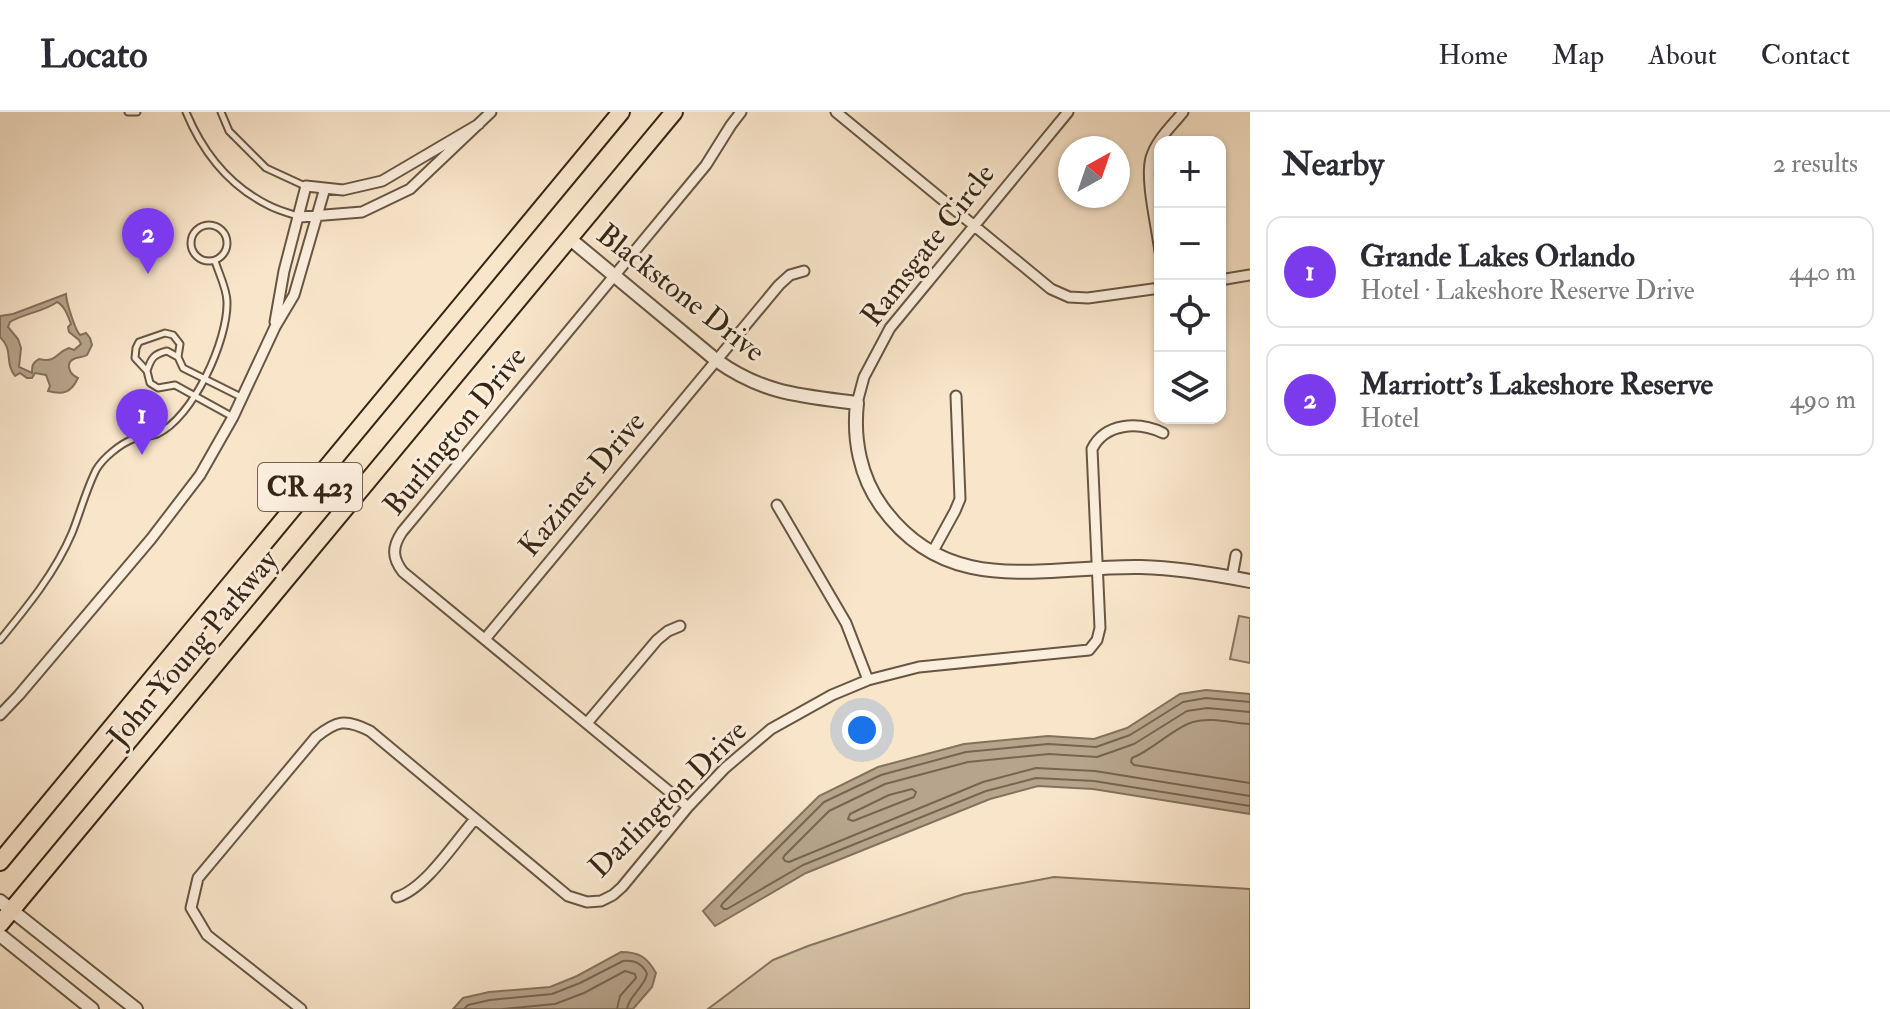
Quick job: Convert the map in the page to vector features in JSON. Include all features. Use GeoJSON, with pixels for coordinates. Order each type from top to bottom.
{"type":"FeatureCollection","features":[{"type":"Feature","properties":{"kind":"highway","name":"John Young Parkway"},"geometry":{"type":"LineString","coordinates":[[0,862],[621,112]]}},
{"type":"Feature","properties":{"kind":"highway","name":"John Young Parkway"},"geometry":{"type":"LineString","coordinates":[[0,924],[6,906],[674,112]]}},
{"type":"Feature","properties":{"kind":"street"},"geometry":{"type":"LineString","coordinates":[[300,217],[362,212],[410,189],[491,112]]}},
{"type":"Feature","properties":{"kind":"street","name":"Burlington Drive"},"geometry":{"type":"LineString","coordinates":[[688,807],[403,572],[395,558],[395,542],[706,165],[741,112]]}},
{"type":"Feature","properties":{"kind":"street"},"geometry":{"type":"LineString","coordinates":[[836,112],[1042,282],[1069,297],[1097,298],[1154,289]]}},
{"type":"Feature","properties":{"kind":"street","name":"Ramsgate Circle"},"geometry":{"type":"LineString","coordinates":[[1068,112],[890,328],[864,377],[857,403],[856,437],[867,482],[895,524],[932,553],[960,565],[1000,572],[1098,567],[1165,568],[1250,581]]}},
{"type":"Feature","properties":{"kind":"street"},"geometry":{"type":"LineString","coordinates":[[1154,211],[1149,177],[1151,159],[1158,144],[1183,112]]}},
{"type":"Feature","properties":{"kind":"street"},"geometry":{"type":"LineString","coordinates":[[275,327],[284,271],[306,186],[343,190],[382,181],[479,124]]}},
{"type":"Feature","properties":{"kind":"street"},"geometry":{"type":"LineString","coordinates":[[0,715],[151,539],[200,475],[233,417],[275,327],[294,295],[325,188]]}},
{"type":"Feature","properties":{"kind":"street","name":"Blackstone Drive"},"geometry":{"type":"LineString","coordinates":[[569,238],[716,360],[743,378],[775,391],[857,403]]}},
{"type":"Feature","properties":{"kind":"street","name":"Kazimer Drive"},"geometry":{"type":"LineString","coordinates":[[485,639],[784,280],[804,271]]}},
{"type":"Feature","properties":{"kind":"street"},"geometry":{"type":"LineString","coordinates":[[1226,279],[1250,275]]}},
{"type":"Feature","properties":{"kind":"street"},"geometry":{"type":"LineString","coordinates":[[932,553],[960,499],[956,396]]}},
{"type":"Feature","properties":{"kind":"street","name":"Darlington Drive"},"geometry":{"type":"LineString","coordinates":[[301,1009],[207,935],[191,908],[198,878],[316,737],[332,725],[354,723],[370,731],[562,892],[574,899],[594,902],[607,899],[618,892],[688,807],[725,768],[771,729],[832,695],[868,680],[919,667],[1089,650],[1097,640],[1100,628],[1090,455],[1104,433],[1114,429],[1144,426],[1163,433]]}},
{"type":"Feature","properties":{"kind":"street"},"geometry":{"type":"LineString","coordinates":[[777,505],[846,623],[868,680]]}},
{"type":"Feature","properties":{"kind":"street"},"geometry":{"type":"LineString","coordinates":[[1232,577],[1236,555]]}},
{"type":"Feature","properties":{"kind":"street"},"geometry":{"type":"LineString","coordinates":[[587,723],[657,640],[680,626]]}},
{"type":"Feature","properties":{"kind":"street"},"geometry":{"type":"LineString","coordinates":[[397,897],[419,885],[475,819]]}},
{"type":"Feature","properties":{"kind":"street"},"geometry":{"type":"LineString","coordinates":[[6,906],[136,1009]]}},
{"type":"Feature","properties":{"kind":"street"},"geometry":{"type":"LineString","coordinates":[[0,935],[92,1009]]}},
{"type":"Feature","properties":{"kind":"lane"},"geometry":{"type":"LineString","coordinates":[[128,112],[137,112]]}},
{"type":"Feature","properties":{"kind":"lane"},"geometry":{"type":"LineString","coordinates":[[186,112],[201,144],[226,177],[268,206],[300,217]]}},
{"type":"Feature","properties":{"kind":"lane"},"geometry":{"type":"LineString","coordinates":[[221,112],[229,131],[266,168],[306,186]]}},
{"type":"Feature","properties":{"kind":"lane"},"geometry":{"type":"LineString","coordinates":[[215,224],[226,233],[227,249],[215,261],[200,260],[190,249],[190,238],[198,227],[215,224]]}},
{"type":"Feature","properties":{"kind":"lane"},"geometry":{"type":"LineString","coordinates":[[0,640],[60,557],[97,469],[110,453],[131,440],[158,433],[176,420],[195,397],[222,337],[227,301],[215,261]]}},
{"type":"Feature","properties":{"kind":"lane"},"geometry":{"type":"LineString","coordinates":[[233,417],[175,385],[158,388],[150,383],[147,371],[135,358],[139,342],[165,333],[173,335],[180,344],[178,357],[183,368],[242,398]]}},
{"type":"Feature","properties":{"kind":"lane"},"geometry":{"type":"LineString","coordinates":[[147,371],[156,354],[167,351],[178,357]]}},
{"type":"Feature","properties":{"kind":"shaded area"},"geometry":{"type":"Polygon","coordinates":[[[1239,616],[1250,618],[1250,663],[1230,659],[1239,616]]]}},
{"type":"Feature","properties":{"kind":"shaded area"},"geometry":{"type":"Polygon","coordinates":[[[1054,877],[1250,889],[1250,1009],[708,1009],[773,960],[808,946],[964,894],[1054,877]]]}},
{"type":"Feature","properties":{"kind":"water"},"geometry":{"type":"Polygon","coordinates":[[[66,294],[78,332],[80,335],[86,333],[92,345],[87,355],[70,362],[70,371],[78,378],[69,390],[62,393],[48,391],[50,386],[46,375],[35,373],[32,378],[27,378],[20,373],[15,376],[7,347],[0,337],[0,316],[66,294]],[[57,302],[10,322],[8,327],[21,348],[19,367],[32,373],[33,365],[39,359],[53,359],[64,350],[74,350],[81,344],[69,332],[71,324],[57,302]]]}},
{"type":"Feature","properties":{"kind":"water"},"geometry":{"type":"Polygon","coordinates":[[[1206,690],[1250,694],[1250,814],[1093,789],[1038,786],[990,799],[806,873],[715,926],[703,911],[819,796],[878,767],[964,744],[1048,736],[1094,739],[1127,728],[1180,694],[1206,690]]]}},
{"type":"Feature","properties":{"kind":"water"},"geometry":{"type":"Polygon","coordinates":[[[621,952],[642,956],[656,973],[652,987],[633,1009],[453,1009],[463,998],[489,992],[550,987],[621,952]]]}},
{"type":"Feature","properties":{"kind":"place","name":"Marriott's Lakeshore Reserve"},"geometry":{"type":"Point","coordinates":[148,274]}},
{"type":"Feature","properties":{"kind":"place","name":"Grande Lakes Orlando"},"geometry":{"type":"Point","coordinates":[142,455]}}]}
